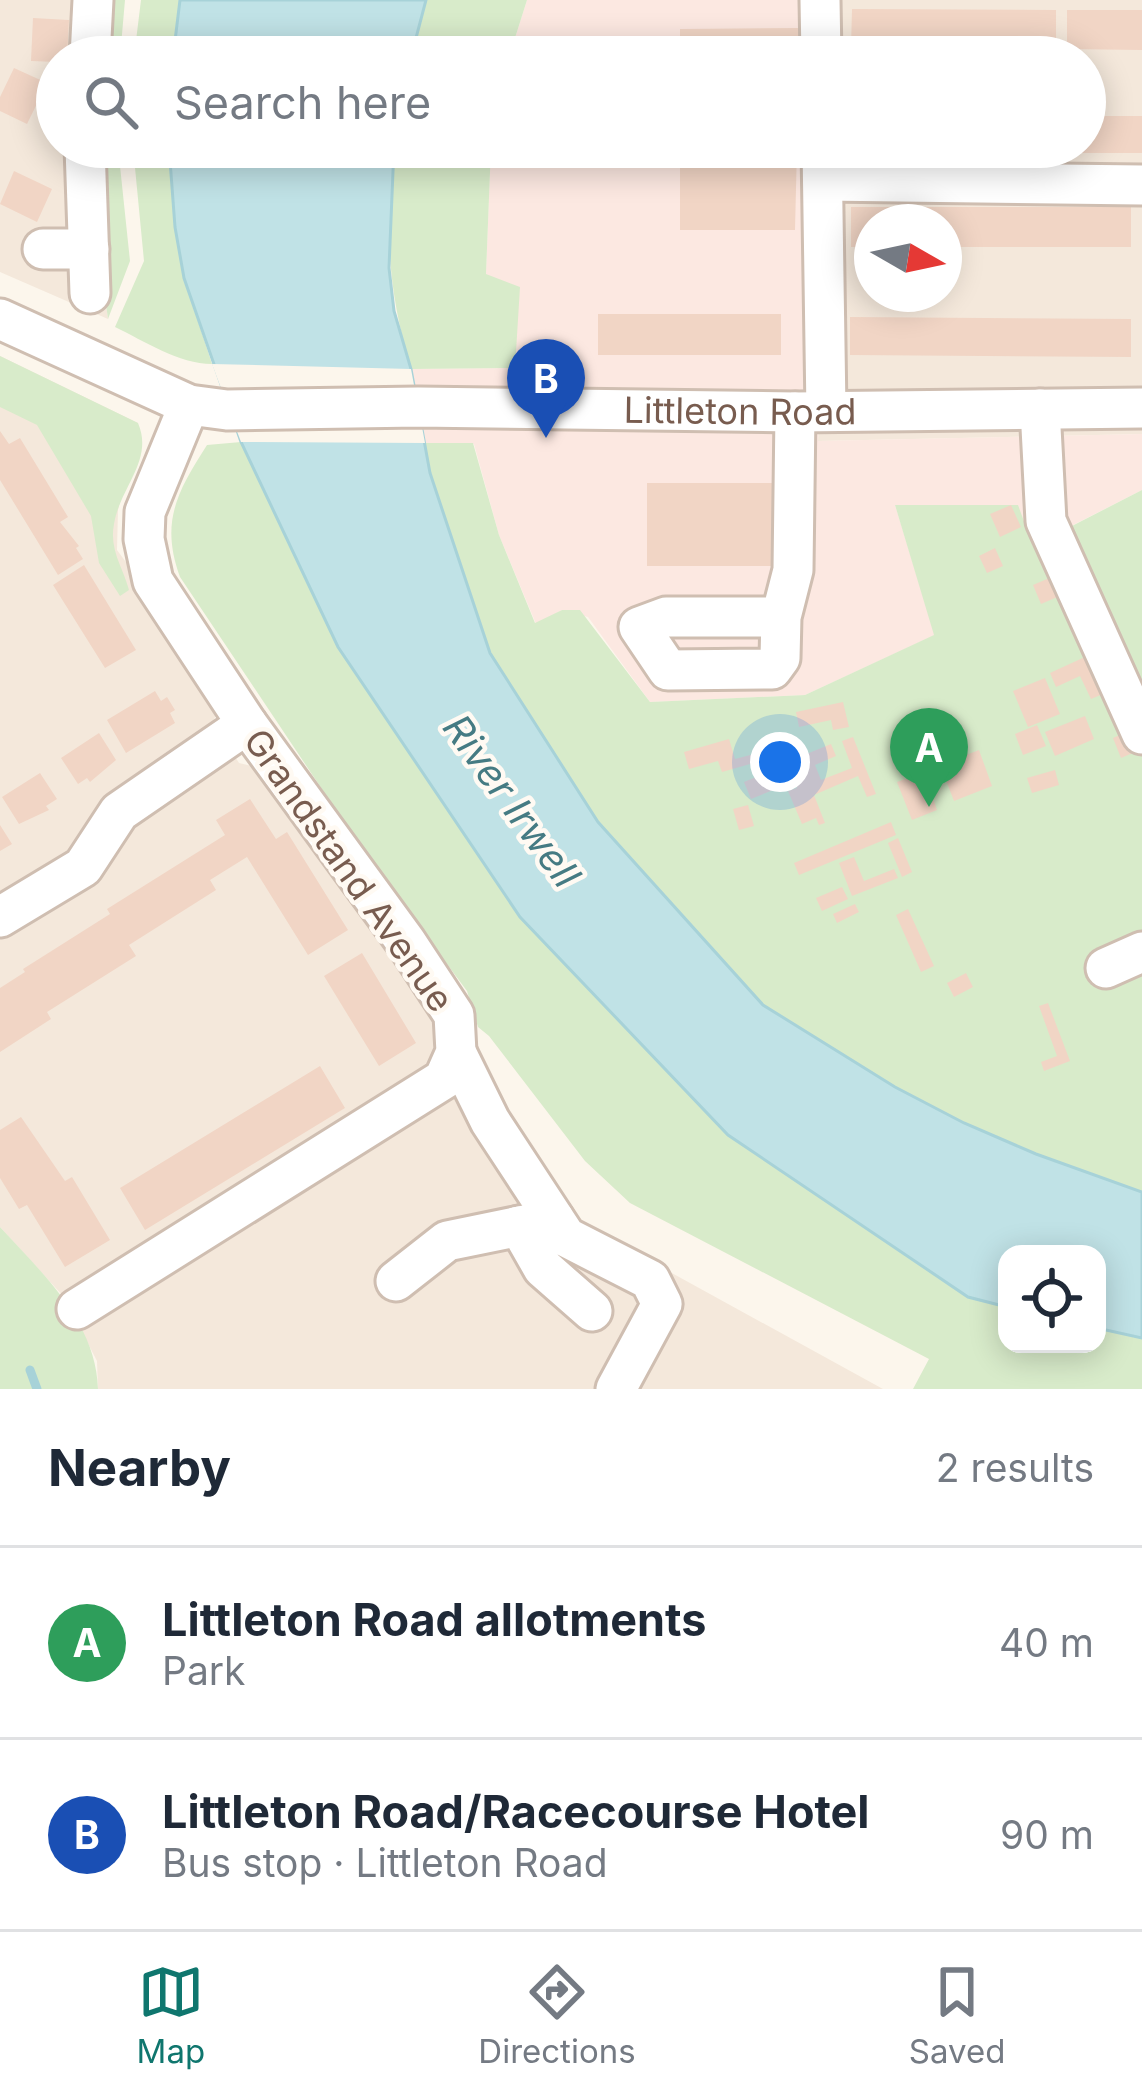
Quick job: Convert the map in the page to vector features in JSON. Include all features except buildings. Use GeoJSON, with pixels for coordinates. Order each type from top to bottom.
{"type":"FeatureCollection","features":[{"type":"Feature","properties":{"kind":"street"},"geometry":{"type":"LineString","coordinates":[[91,36],[93,0]]}},
{"type":"Feature","properties":{"kind":"street"},"geometry":{"type":"LineString","coordinates":[[820,0],[821,36]]}},
{"type":"Feature","properties":{"kind":"street"},"geometry":{"type":"LineString","coordinates":[[86,168],[90,293]]}},
{"type":"Feature","properties":{"kind":"street"},"geometry":{"type":"LineString","coordinates":[[781,617],[793,570],[811,411],[823,168]]}},
{"type":"Feature","properties":{"kind":"street"},"geometry":{"type":"LineString","coordinates":[[884,168],[1142,185]]}},
{"type":"Feature","properties":{"kind":"street"},"geometry":{"type":"LineString","coordinates":[[43,249],[88,248]]}},
{"type":"Feature","properties":{"kind":"street","name":"Littleton Road"},"geometry":{"type":"LineString","coordinates":[[0,319],[208,408],[1142,408]]}},
{"type":"Feature","properties":{"kind":"street","name":"Grandstand Avenue"},"geometry":{"type":"LineString","coordinates":[[76,1309],[444,1079],[456,1052],[454,1015],[247,724],[154,581],[144,539],[146,512],[208,408]]}},
{"type":"Feature","properties":{"kind":"street"},"geometry":{"type":"LineString","coordinates":[[1040,409],[1046,521],[1142,734]]}},
{"type":"Feature","properties":{"kind":"street"},"geometry":{"type":"LineString","coordinates":[[0,917],[83,867],[119,812],[247,724]]}},
{"type":"Feature","properties":{"kind":"street"},"geometry":{"type":"LineString","coordinates":[[1106,968],[1142,952]]}},
{"type":"Feature","properties":{"kind":"street"},"geometry":{"type":"LineString","coordinates":[[456,1052],[537,1223],[543,1268],[592,1311]]}},
{"type":"Feature","properties":{"kind":"street"},"geometry":{"type":"LineString","coordinates":[[396,1281],[447,1241],[537,1223],[566,1237],[650,1280],[662,1304],[616,1389]]}},
{"type":"Feature","properties":{"kind":"shaded area"},"geometry":{"type":"Polygon","coordinates":[[[0,0],[109,0],[105,36],[36,36],[36,168],[98,168],[100,262],[108,319],[0,272],[0,0]]]}},
{"type":"Feature","properties":{"kind":"shaded area"},"geometry":{"type":"Polygon","coordinates":[[[527,0],[839,0],[837,36],[516,36],[527,0]]]}},
{"type":"Feature","properties":{"kind":"shaded area"},"geometry":{"type":"Polygon","coordinates":[[[839,0],[1142,0],[1142,434],[818,441],[831,168],[1106,168],[1106,36],[837,36],[839,0]]]}},
{"type":"Feature","properties":{"kind":"shaded area"},"geometry":{"type":"Polygon","coordinates":[[[490,168],[831,168],[818,441],[1142,434],[1142,490],[1032,546],[895,505],[935,635],[805,695],[650,702],[588,617],[562,610],[536,624],[499,535],[474,444],[425,443],[411,369],[515,368],[486,274],[490,168]]]}},
{"type":"Feature","properties":{"kind":"shaded area"},"geometry":{"type":"Polygon","coordinates":[[[0,356],[138,423],[118,510],[117,550],[145,588],[217,712],[213,722],[239,763],[260,768],[435,1020],[432,1061],[568,1216],[883,1389],[98,1389],[97,1361],[64,1297],[0,1227],[0,356]]]}},
{"type":"Feature","properties":{"kind":"green space"},"geometry":{"type":"Polygon","coordinates":[[[109,0],[125,0],[122,36],[105,36],[109,0]]]}},
{"type":"Feature","properties":{"kind":"green space"},"geometry":{"type":"Polygon","coordinates":[[[141,0],[180,0],[176,36],[137,36],[141,0]]]}},
{"type":"Feature","properties":{"kind":"green space"},"geometry":{"type":"Polygon","coordinates":[[[426,0],[527,0],[516,36],[417,36],[426,0]]]}},
{"type":"Feature","properties":{"kind":"green space"},"geometry":{"type":"Polygon","coordinates":[[[98,168],[120,168],[130,261],[108,319],[100,262],[98,168]]]}},
{"type":"Feature","properties":{"kind":"green space"},"geometry":{"type":"Polygon","coordinates":[[[135,168],[171,168],[184,278],[212,364],[174,356],[115,327],[144,261],[135,168]]]}},
{"type":"Feature","properties":{"kind":"green space"},"geometry":{"type":"Polygon","coordinates":[[[392,168],[490,168],[486,274],[520,287],[515,368],[411,369],[397,313],[389,205],[392,168]]]}},
{"type":"Feature","properties":{"kind":"green space"},"geometry":{"type":"Polygon","coordinates":[[[0,356],[138,423],[142,449],[113,533],[129,590],[120,596],[99,563],[91,516],[37,425],[0,407],[0,356]]]}},
{"type":"Feature","properties":{"kind":"green space"},"geometry":{"type":"Polygon","coordinates":[[[241,442],[338,647],[968,1296],[998,1304],[998,1353],[1106,1353],[1106,1330],[1142,1338],[1142,1389],[913,1389],[929,1359],[630,1203],[585,1161],[478,1027],[467,991],[368,858],[180,577],[172,540],[175,508],[207,445],[241,442]]]}},
{"type":"Feature","properties":{"kind":"green space"},"geometry":{"type":"Polygon","coordinates":[[[425,443],[473,443],[499,535],[535,623],[562,610],[580,610],[650,702],[805,695],[934,635],[895,505],[1018,505],[1033,546],[1142,490],[1142,1192],[964,1123],[895,1087],[763,1005],[598,822],[490,653],[430,473],[425,443]]]}},
{"type":"Feature","properties":{"kind":"green space"},"geometry":{"type":"Polygon","coordinates":[[[0,1227],[49,1281],[77,1321],[88,1342],[98,1389],[0,1389],[0,1227]]]}},
{"type":"Feature","properties":{"kind":"water"},"geometry":{"type":"Polygon","coordinates":[[[180,0],[426,0],[417,36],[176,36],[180,0]]]}},
{"type":"Feature","properties":{"kind":"water","name":"River Irwell"},"geometry":{"type":"Polygon","coordinates":[[[171,168],[393,168],[389,268],[394,311],[411,369],[430,473],[490,653],[598,822],[763,1005],[895,1087],[964,1123],[1142,1192],[1142,1338],[1106,1330],[1106,1245],[998,1245],[998,1305],[968,1297],[728,1135],[520,917],[338,647],[241,442],[184,278],[171,168]]]}},
{"type":"Feature","properties":{"kind":"pier"},"geometry":{"type":"Polygon","coordinates":[[[212,364],[411,369],[425,443],[241,442],[212,364]]]}},
{"type":"Feature","properties":{"kind":"waterway"},"geometry":{"type":"LineString","coordinates":[[30,1370],[37,1389]]}},
{"type":"Feature","properties":{"kind":"place","name":"Littleton Road/Racecourse Hotel"},"geometry":{"type":"Point","coordinates":[546,438]}},
{"type":"Feature","properties":{"kind":"place","name":"Littleton Road allotments"},"geometry":{"type":"Point","coordinates":[929,807]}}]}
